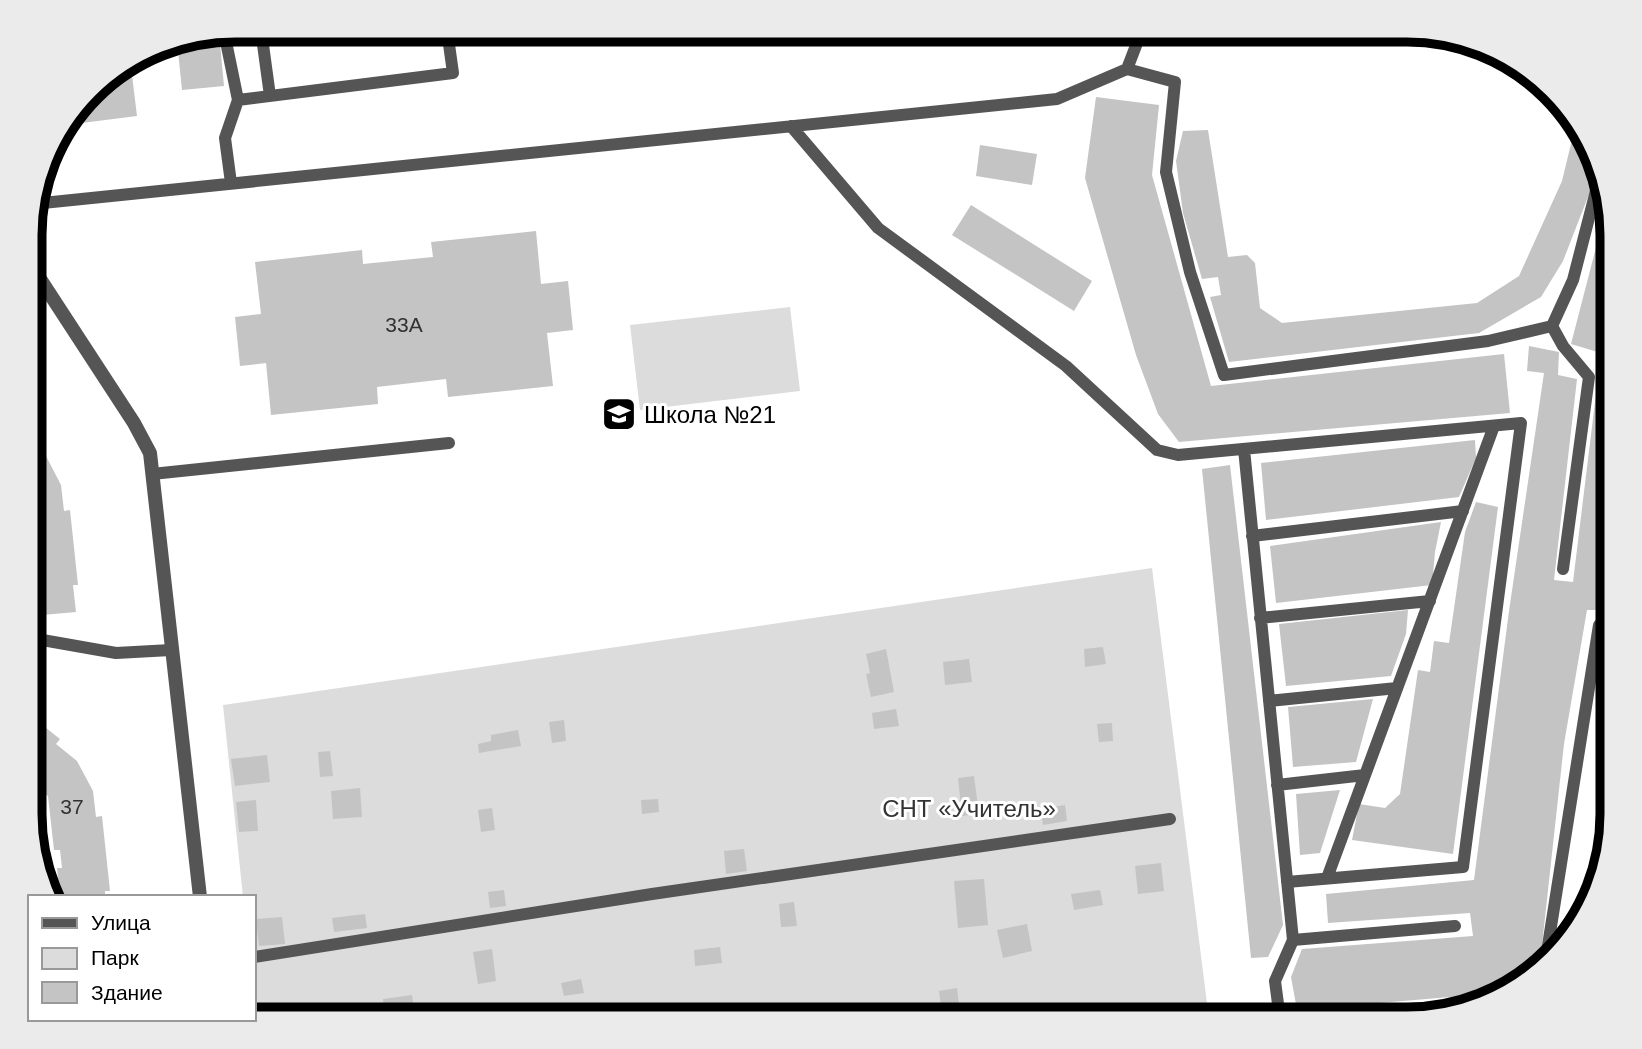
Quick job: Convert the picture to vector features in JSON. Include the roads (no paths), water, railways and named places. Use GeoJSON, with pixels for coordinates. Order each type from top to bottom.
{"type":"FeatureCollection","features":[{"type":"Feature","properties":{"kind":"street"},"geometry":{"type":"LineString","coordinates":[[42,280],[134,423],[150,453],[200,895]]}},
{"type":"Feature","properties":{"kind":"lane"},"geometry":{"type":"LineString","coordinates":[[263,42],[270,96]]}},
{"type":"Feature","properties":{"kind":"lane"},"geometry":{"type":"LineString","coordinates":[[238,100],[453,73],[449,42]]}},
{"type":"Feature","properties":{"kind":"lane"},"geometry":{"type":"LineString","coordinates":[[1127,69],[1137,42]]}},
{"type":"Feature","properties":{"kind":"lane"},"geometry":{"type":"LineString","coordinates":[[226,43],[238,100],[225,138],[231,183]]}},
{"type":"Feature","properties":{"kind":"lane"},"geometry":{"type":"LineString","coordinates":[[45,203],[1057,99],[1127,69],[1175,82],[1166,172],[1190,272],[1224,375],[1488,341],[1552,326]]}},
{"type":"Feature","properties":{"kind":"lane"},"geometry":{"type":"LineString","coordinates":[[790,126],[878,228],[1066,366],[1157,450],[1178,455],[1521,423],[1462,867],[1287,881]]}},
{"type":"Feature","properties":{"kind":"lane"},"geometry":{"type":"LineString","coordinates":[[1552,326],[1573,280],[1595,194]]}},
{"type":"Feature","properties":{"kind":"lane"},"geometry":{"type":"LineString","coordinates":[[1552,326],[1563,346],[1589,377],[1563,569]]}},
{"type":"Feature","properties":{"kind":"lane"},"geometry":{"type":"LineString","coordinates":[[1328,878],[1494,426]]}},
{"type":"Feature","properties":{"kind":"lane"},"geometry":{"type":"LineString","coordinates":[[152,474],[449,443]]}},
{"type":"Feature","properties":{"kind":"lane"},"geometry":{"type":"LineString","coordinates":[[1244,449],[1293,940],[1275,981],[1278,1007]]}},
{"type":"Feature","properties":{"kind":"lane"},"geometry":{"type":"LineString","coordinates":[[1252,536],[1463,511]]}},
{"type":"Feature","properties":{"kind":"lane"},"geometry":{"type":"LineString","coordinates":[[1260,618],[1430,601]]}},
{"type":"Feature","properties":{"kind":"lane"},"geometry":{"type":"LineString","coordinates":[[1548,945],[1599,625]]}},
{"type":"Feature","properties":{"kind":"lane"},"geometry":{"type":"LineString","coordinates":[[42,640],[116,653],[171,650]]}},
{"type":"Feature","properties":{"kind":"lane"},"geometry":{"type":"LineString","coordinates":[[1269,701],[1397,688]]}},
{"type":"Feature","properties":{"kind":"lane"},"geometry":{"type":"LineString","coordinates":[[1277,785],[1365,775]]}},
{"type":"Feature","properties":{"kind":"lane"},"geometry":{"type":"LineString","coordinates":[[256,957],[652,894],[1170,819]]}},
{"type":"Feature","properties":{"kind":"lane"},"geometry":{"type":"LineString","coordinates":[[1293,940],[1455,926]]}},
{"type":"Feature","properties":{"kind":"place","name":"Школа №21"},"geometry":{"type":"Point","coordinates":[619,414]}},
{"type":"Feature","properties":{"kind":"park label","name":"СНТ «Учитель»"},"geometry":{"type":"Point","coordinates":[969,808]}}]}
